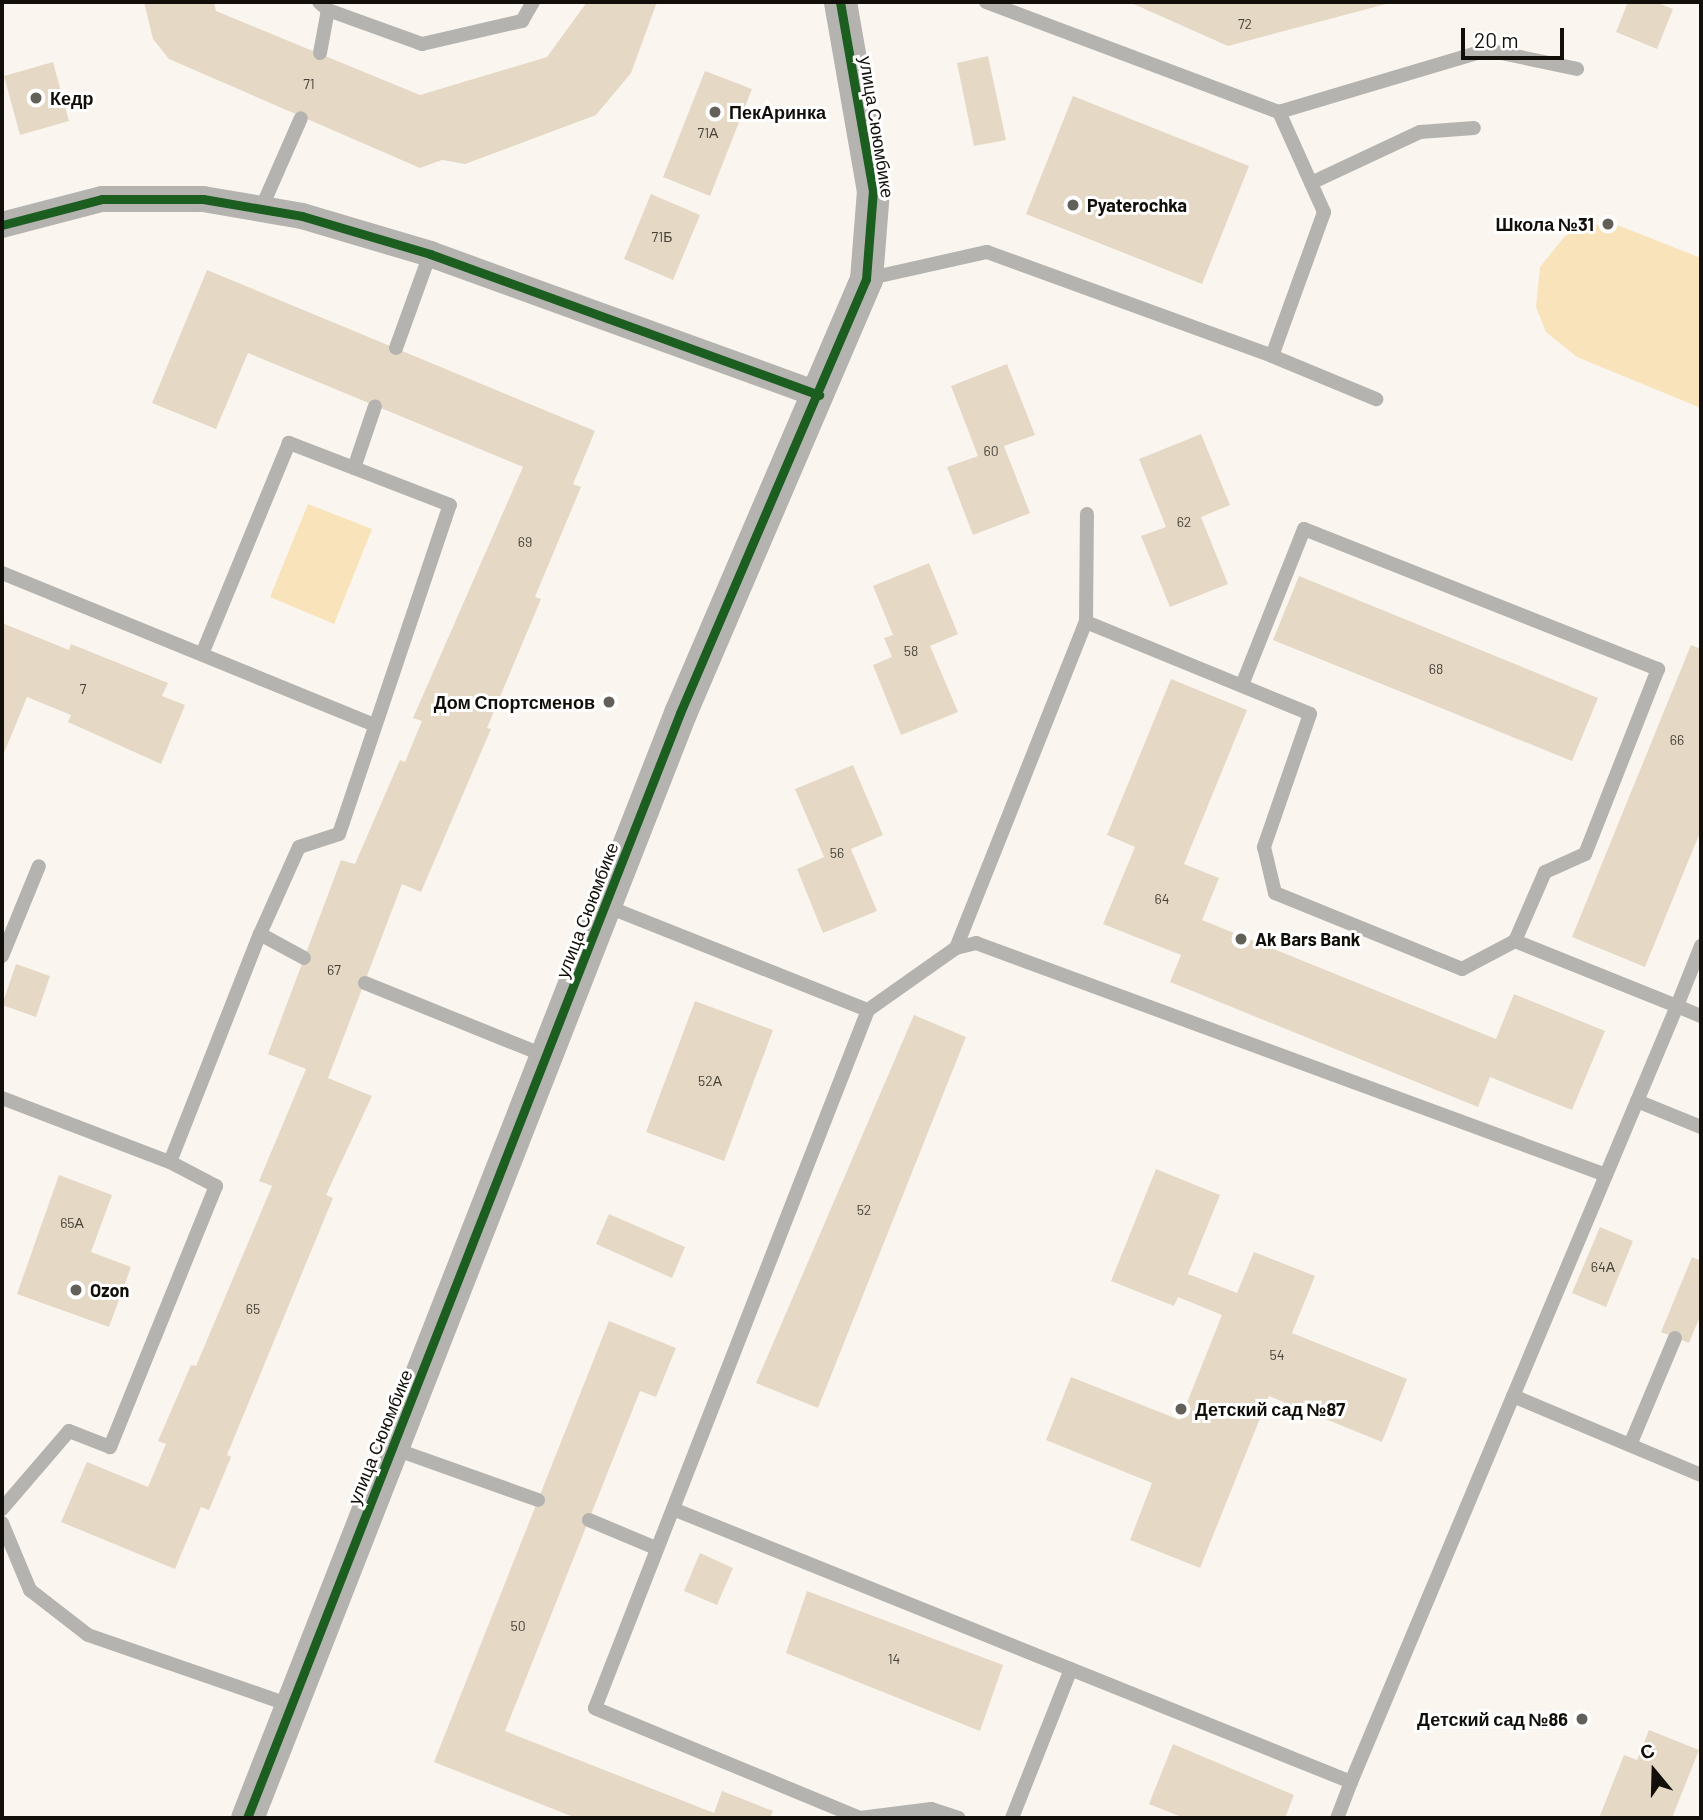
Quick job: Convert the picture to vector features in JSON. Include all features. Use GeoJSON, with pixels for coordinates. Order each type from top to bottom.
{"type":"FeatureCollection","features":[{"type":"Feature","properties":{"kind":"street","name":"улица Сююмбике"},"geometry":{"type":"LineString","coordinates":[[247,1818],[680,713],[819,395],[866,279],[873,191],[840,2]]}},
{"type":"Feature","properties":{"kind":"street"},"geometry":{"type":"LineString","coordinates":[[2,225],[102,199],[203,200],[302,216],[430,254],[819,395]]}},
{"type":"Feature","properties":{"kind":"lane"},"geometry":{"type":"LineString","coordinates":[[320,53],[323,6],[422,44],[522,21],[533,2]]}},
{"type":"Feature","properties":{"kind":"lane"},"geometry":{"type":"LineString","coordinates":[[986,2],[1279,111],[1487,50],[1577,69]]}},
{"type":"Feature","properties":{"kind":"lane"},"geometry":{"type":"LineString","coordinates":[[1272,356],[1324,212],[1279,111]]}},
{"type":"Feature","properties":{"kind":"lane"},"geometry":{"type":"LineString","coordinates":[[261,209],[301,118]]}},
{"type":"Feature","properties":{"kind":"lane"},"geometry":{"type":"LineString","coordinates":[[1311,183],[1420,132],[1474,128]]}},
{"type":"Feature","properties":{"kind":"lane"},"geometry":{"type":"LineString","coordinates":[[866,279],[987,252],[1272,356],[1376,399]]}},
{"type":"Feature","properties":{"kind":"lane"},"geometry":{"type":"LineString","coordinates":[[396,348],[430,254]]}},
{"type":"Feature","properties":{"kind":"lane"},"geometry":{"type":"LineString","coordinates":[[354,468],[375,406]]}},
{"type":"Feature","properties":{"kind":"lane"},"geometry":{"type":"LineString","coordinates":[[170,1162],[260,934],[299,847],[339,834],[450,506],[289,443],[202,654]]}},
{"type":"Feature","properties":{"kind":"lane"},"geometry":{"type":"LineString","coordinates":[[956,948],[1086,622],[1087,514]]}},
{"type":"Feature","properties":{"kind":"lane"},"geometry":{"type":"LineString","coordinates":[[1086,622],[1310,714],[1264,847],[1275,893],[1462,969],[1515,941],[1545,872],[1585,854],[1658,669],[1304,529],[1242,685]]}},
{"type":"Feature","properties":{"kind":"lane"},"geometry":{"type":"LineString","coordinates":[[2,573],[374,725]]}},
{"type":"Feature","properties":{"kind":"lane"},"geometry":{"type":"LineString","coordinates":[[2,956],[39,866]]}},
{"type":"Feature","properties":{"kind":"lane"},"geometry":{"type":"LineString","coordinates":[[606,906],[868,1010]]}},
{"type":"Feature","properties":{"kind":"lane"},"geometry":{"type":"LineString","coordinates":[[260,934],[304,958]]}},
{"type":"Feature","properties":{"kind":"lane"},"geometry":{"type":"LineString","coordinates":[[1515,941],[1701,1016]]}},
{"type":"Feature","properties":{"kind":"lane"},"geometry":{"type":"LineString","coordinates":[[960,1818],[931,1809],[860,1818],[595,1708],[868,1010],[956,948],[976,943],[1606,1175]]}},
{"type":"Feature","properties":{"kind":"lane"},"geometry":{"type":"LineString","coordinates":[[1337,1818],[1701,946]]}},
{"type":"Feature","properties":{"kind":"lane"},"geometry":{"type":"LineString","coordinates":[[365,983],[547,1056]]}},
{"type":"Feature","properties":{"kind":"lane"},"geometry":{"type":"LineString","coordinates":[[2,1098],[170,1162],[216,1186],[110,1447],[69,1432],[2,1509]]}},
{"type":"Feature","properties":{"kind":"lane"},"geometry":{"type":"LineString","coordinates":[[1637,1101],[1701,1127]]}},
{"type":"Feature","properties":{"kind":"lane"},"geometry":{"type":"LineString","coordinates":[[1630,1445],[1675,1338]]}},
{"type":"Feature","properties":{"kind":"lane"},"geometry":{"type":"LineString","coordinates":[[1513,1396],[1701,1475]]}},
{"type":"Feature","properties":{"kind":"lane"},"geometry":{"type":"LineString","coordinates":[[393,1448],[538,1500]]}},
{"type":"Feature","properties":{"kind":"lane"},"geometry":{"type":"LineString","coordinates":[[673,1509],[1351,1782]]}},
{"type":"Feature","properties":{"kind":"lane"},"geometry":{"type":"LineString","coordinates":[[589,1520],[656,1548]]}},
{"type":"Feature","properties":{"kind":"lane"},"geometry":{"type":"LineString","coordinates":[[2,1523],[30,1590],[88,1635],[290,1705]]}},
{"type":"Feature","properties":{"kind":"lane"},"geometry":{"type":"LineString","coordinates":[[1012,1818],[1071,1669]]}},
{"type":"Feature","properties":{"kind":"shaded area"},"geometry":{"type":"Polygon","coordinates":[[[1590,225],[1617,225],[1701,258],[1701,408],[1577,357],[1546,332],[1536,307],[1540,267],[1565,236],[1590,225]]]}},
{"type":"Feature","properties":{"kind":"shaded area"},"geometry":{"type":"Polygon","coordinates":[[[308,504],[372,529],[334,624],[270,597],[308,504]]]}},
{"type":"Feature","properties":{"kind":"building"},"geometry":{"type":"Polygon","coordinates":[[[144,2],[214,2],[216,11],[420,95],[547,57],[587,2],[657,2],[631,73],[596,115],[465,164],[442,160],[420,168],[169,59],[153,39],[144,2]]]}},
{"type":"Feature","properties":{"kind":"building"},"geometry":{"type":"Polygon","coordinates":[[[1129,2],[1390,2],[1390,3],[1228,46],[1129,2]]]}},
{"type":"Feature","properties":{"kind":"building"},"geometry":{"type":"Polygon","coordinates":[[[1628,2],[1656,2],[1673,9],[1657,49],[1616,32],[1628,2]]]}},
{"type":"Feature","properties":{"kind":"building"},"geometry":{"type":"Polygon","coordinates":[[[988,56],[1006,140],[974,146],[957,63],[988,56]]]}},
{"type":"Feature","properties":{"kind":"building","name":"Кедр"},"geometry":{"type":"Polygon","coordinates":[[[53,62],[69,121],[20,135],[4,76],[53,62]]]}},
{"type":"Feature","properties":{"kind":"building"},"geometry":{"type":"Polygon","coordinates":[[[705,71],[752,89],[710,196],[663,177],[705,71]]]}},
{"type":"Feature","properties":{"kind":"building"},"geometry":{"type":"Polygon","coordinates":[[[1073,96],[1249,166],[1202,284],[1026,214],[1073,96]]]}},
{"type":"Feature","properties":{"kind":"building"},"geometry":{"type":"Polygon","coordinates":[[[651,194],[700,215],[673,280],[624,259],[651,194]]]}},
{"type":"Feature","properties":{"kind":"building"},"geometry":{"type":"Polygon","coordinates":[[[207,270],[595,431],[573,484],[581,487],[535,597],[541,599],[487,728],[491,729],[421,892],[402,884],[328,1078],[372,1096],[326,1195],[333,1198],[227,1455],[231,1457],[209,1510],[201,1507],[175,1569],[61,1522],[87,1462],[148,1487],[166,1444],[158,1441],[191,1365],[196,1366],[272,1186],[259,1181],[306,1069],[268,1054],[341,860],[355,864],[400,760],[405,762],[422,721],[413,718],[523,467],[248,353],[216,429],[152,403],[207,270]]]}},
{"type":"Feature","properties":{"kind":"building"},"geometry":{"type":"Polygon","coordinates":[[[1007,364],[1035,435],[1004,446],[1030,513],[973,535],[947,467],[978,456],[951,386],[1007,364]]]}},
{"type":"Feature","properties":{"kind":"building"},"geometry":{"type":"Polygon","coordinates":[[[1201,434],[1230,505],[1201,517],[1228,584],[1170,607],[1141,536],[1166,527],[1139,459],[1201,434]]]}},
{"type":"Feature","properties":{"kind":"building"},"geometry":{"type":"Polygon","coordinates":[[[929,563],[958,634],[930,646],[958,712],[901,735],[873,665],[892,657],[884,638],[893,635],[873,586],[929,563]]]}},
{"type":"Feature","properties":{"kind":"building"},"geometry":{"type":"Polygon","coordinates":[[[1299,576],[1598,698],[1572,761],[1273,640],[1299,576]]]}},
{"type":"Feature","properties":{"kind":"building"},"geometry":{"type":"Polygon","coordinates":[[[2,623],[69,650],[71,644],[168,683],[162,696],[185,705],[161,764],[68,722],[71,715],[27,697],[2,758],[2,623]]]}},
{"type":"Feature","properties":{"kind":"building"},"geometry":{"type":"Polygon","coordinates":[[[1691,645],[1701,649],[1701,830],[1645,967],[1572,937],[1691,645]]]}},
{"type":"Feature","properties":{"kind":"building"},"geometry":{"type":"Polygon","coordinates":[[[1171,679],[1247,710],[1184,864],[1219,878],[1202,920],[1496,1039],[1514,994],[1605,1031],[1572,1110],[1490,1077],[1478,1107],[1170,982],[1181,955],[1103,924],[1135,847],[1107,835],[1171,679]]]}},
{"type":"Feature","properties":{"kind":"building"},"geometry":{"type":"Polygon","coordinates":[[[853,765],[883,835],[851,849],[877,911],[823,933],[797,869],[824,857],[795,789],[853,765]]]}},
{"type":"Feature","properties":{"kind":"building"},"geometry":{"type":"Polygon","coordinates":[[[16,964],[50,976],[36,1017],[2,1005],[16,964]]]}},
{"type":"Feature","properties":{"kind":"building"},"geometry":{"type":"Polygon","coordinates":[[[695,1001],[773,1030],[724,1161],[646,1132],[695,1001]]]}},
{"type":"Feature","properties":{"kind":"building"},"geometry":{"type":"Polygon","coordinates":[[[914,1015],[966,1037],[818,1408],[756,1383],[914,1015]]]}},
{"type":"Feature","properties":{"kind":"building"},"geometry":{"type":"Polygon","coordinates":[[[1156,1169],[1220,1195],[1188,1274],[1237,1293],[1254,1252],[1315,1276],[1292,1333],[1407,1379],[1382,1442],[1269,1396],[1200,1568],[1130,1540],[1152,1483],[1046,1440],[1071,1377],[1180,1420],[1222,1315],[1178,1297],[1174,1306],[1111,1281],[1156,1169]]]}},
{"type":"Feature","properties":{"kind":"building"},"geometry":{"type":"Polygon","coordinates":[[[59,1175],[112,1195],[91,1252],[131,1267],[109,1327],[17,1294],[59,1175]]]}},
{"type":"Feature","properties":{"kind":"building"},"geometry":{"type":"Polygon","coordinates":[[[609,1214],[685,1247],[672,1278],[596,1244],[609,1214]]]}},
{"type":"Feature","properties":{"kind":"building"},"geometry":{"type":"Polygon","coordinates":[[[1600,1227],[1633,1241],[1606,1307],[1572,1293],[1600,1227]]]}},
{"type":"Feature","properties":{"kind":"building"},"geometry":{"type":"Polygon","coordinates":[[[1692,1257],[1701,1261],[1701,1314],[1689,1343],[1661,1332],[1692,1257]]]}},
{"type":"Feature","properties":{"kind":"building"},"geometry":{"type":"Polygon","coordinates":[[[609,1321],[676,1348],[656,1397],[640,1391],[505,1731],[714,1813],[722,1791],[773,1811],[770,1818],[576,1818],[434,1762],[609,1321]]]}},
{"type":"Feature","properties":{"kind":"building"},"geometry":{"type":"Polygon","coordinates":[[[700,1553],[733,1568],[717,1605],[684,1591],[700,1553]]]}},
{"type":"Feature","properties":{"kind":"building"},"geometry":{"type":"Polygon","coordinates":[[[807,1591],[1003,1665],[980,1731],[786,1653],[807,1591]]]}},
{"type":"Feature","properties":{"kind":"building"},"geometry":{"type":"Polygon","coordinates":[[[1649,1730],[1699,1750],[1672,1818],[1599,1818],[1624,1755],[1637,1760],[1649,1730]]]}},
{"type":"Feature","properties":{"kind":"building"},"geometry":{"type":"Polygon","coordinates":[[[1173,1744],[1294,1795],[1285,1818],[1184,1818],[1149,1804],[1173,1744]]]}},
{"type":"Feature","properties":{"kind":"cycle path"},"geometry":{"type":"LineString","coordinates":[[247,1818],[680,713],[866,279],[873,191],[840,2]]}},
{"type":"Feature","properties":{"kind":"cycle path"},"geometry":{"type":"LineString","coordinates":[[2,225],[102,199],[203,199],[302,216],[430,254],[819,395]]}},
{"type":"Feature","properties":{"kind":"place","name":"Кедр"},"geometry":{"type":"Point","coordinates":[36,98]}},
{"type":"Feature","properties":{"kind":"place","name":"ПекАринка"},"geometry":{"type":"Point","coordinates":[715,112]}},
{"type":"Feature","properties":{"kind":"place","name":"Pyaterochka"},"geometry":{"type":"Point","coordinates":[1073,205]}},
{"type":"Feature","properties":{"kind":"place","name":"Школа №31"},"geometry":{"type":"Point","coordinates":[1608,224]}},
{"type":"Feature","properties":{"kind":"place","name":"Дом Спортсменов"},"geometry":{"type":"Point","coordinates":[609,702]}},
{"type":"Feature","properties":{"kind":"place","name":"Ak Bars Bank"},"geometry":{"type":"Point","coordinates":[1241,939]}},
{"type":"Feature","properties":{"kind":"place","name":"Ozon"},"geometry":{"type":"Point","coordinates":[76,1290]}},
{"type":"Feature","properties":{"kind":"place","name":"Детский сад №87"},"geometry":{"type":"Point","coordinates":[1181,1409]}},
{"type":"Feature","properties":{"kind":"place","name":"Детский сад №86"},"geometry":{"type":"Point","coordinates":[1582,1719]}}]}
